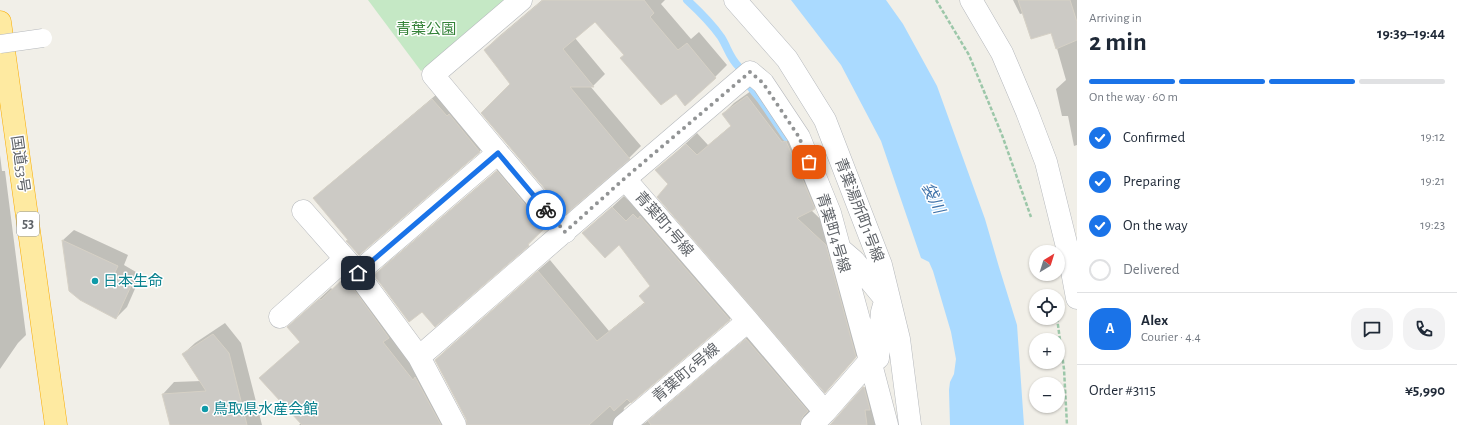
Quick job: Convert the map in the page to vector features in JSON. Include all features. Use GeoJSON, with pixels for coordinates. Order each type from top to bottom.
{"type":"FeatureCollection","features":[{"type":"Feature","properties":{"kind":"highway","name":"国道53号"},"geometry":{"type":"LineString","coordinates":[[0,22],[56,425]]}},
{"type":"Feature","properties":{"kind":"street"},"geometry":{"type":"LineString","coordinates":[[521,0],[433,75],[565,232]]}},
{"type":"Feature","properties":{"kind":"street","name":"青葉湯所町1号線"},"geometry":{"type":"LineString","coordinates":[[735,0],[787,59],[825,120],[881,265],[887,296],[900,339],[910,425]]}},
{"type":"Feature","properties":{"kind":"street"},"geometry":{"type":"LineString","coordinates":[[971,0],[1002,53],[1046,162],[1069,255],[1077,298]]}},
{"type":"Feature","properties":{"kind":"street"},"geometry":{"type":"LineString","coordinates":[[0,44],[43,38]]}},
{"type":"Feature","properties":{"kind":"street","name":"青葉町4号線"},"geometry":{"type":"LineString","coordinates":[[625,178],[750,72],[763,83],[799,137],[830,213],[888,425]]}},
{"type":"Feature","properties":{"kind":"street"},"geometry":{"type":"LineString","coordinates":[[280,317],[351,266],[498,153]]}},
{"type":"Feature","properties":{"kind":"street","name":"青葉町1号線"},"geometry":{"type":"LineString","coordinates":[[419,357],[565,232],[625,178],[748,321],[818,418]]}},
{"type":"Feature","properties":{"kind":"street"},"geometry":{"type":"LineString","coordinates":[[303,211],[351,266],[419,357],[455,425]]}},
{"type":"Feature","properties":{"kind":"street"},"geometry":{"type":"LineString","coordinates":[[818,418],[866,365],[872,364],[878,358],[882,312],[887,296],[854,261],[839,248]]}},
{"type":"Feature","properties":{"kind":"street","name":"青葉町6号線"},"geometry":{"type":"LineString","coordinates":[[624,425],[748,321]]}},
{"type":"Feature","properties":{"kind":"path"},"geometry":{"type":"LineString","coordinates":[[936,0],[969,55],[1002,135],[1032,219]]}},
{"type":"Feature","properties":{"kind":"path"},"geometry":{"type":"LineString","coordinates":[[1058,325],[1064,369],[1067,425]]}},
{"type":"Feature","properties":{"kind":"green space","name":"青葉公園"},"geometry":{"type":"Polygon","coordinates":[[[368,0],[504,0],[421,71],[368,0]]]}},
{"type":"Feature","properties":{"kind":"water","name":"袋川"},"geometry":{"type":"Polygon","coordinates":[[[791,0],[886,0],[903,24],[937,86],[985,219],[1017,325],[1024,425],[950,425],[949,390],[950,382],[954,374],[956,359],[951,332],[933,271],[929,262],[921,258],[881,141],[841,65],[791,0]]]}},
{"type":"Feature","properties":{"kind":"building"},"geometry":{"type":"Polygon","coordinates":[[[543,0],[644,0],[654,13],[650,17],[678,50],[687,43],[716,78],[685,106],[676,94],[661,105],[620,58],[624,55],[595,22],[563,49],[594,87],[570,87],[630,159],[566,214],[481,113],[510,84],[484,50],[543,0]]]}},
{"type":"Feature","properties":{"kind":"building"},"geometry":{"type":"Polygon","coordinates":[[[1018,0],[1070,0],[1077,22],[1077,40],[1056,49],[1051,33],[1031,39],[1018,0]]]}},
{"type":"Feature","properties":{"kind":"building"},"geometry":{"type":"Polygon","coordinates":[[[747,96],[782,142],[786,141],[815,209],[797,218],[826,245],[856,357],[825,393],[657,197],[668,184],[655,170],[686,144],[697,155],[731,126],[722,114],[747,96]]]}},
{"type":"Feature","properties":{"kind":"building"},"geometry":{"type":"Polygon","coordinates":[[[432,99],[447,116],[449,114],[480,152],[359,255],[346,241],[348,240],[313,198],[432,99]]]}},
{"type":"Feature","properties":{"kind":"building"},"geometry":{"type":"Polygon","coordinates":[[[497,171],[545,228],[528,244],[529,246],[435,327],[422,312],[409,322],[374,275],[497,171]]]}},
{"type":"Feature","properties":{"kind":"building"},"geometry":{"type":"Polygon","coordinates":[[[612,207],[626,221],[633,214],[638,219],[640,216],[730,320],[631,403],[627,399],[614,411],[610,406],[589,425],[467,425],[466,419],[435,360],[538,271],[597,341],[645,303],[639,296],[650,286],[619,245],[605,258],[582,233],[612,207]]]}},
{"type":"Feature","properties":{"kind":"building","name":"日本生命"},"geometry":{"type":"Polygon","coordinates":[[[62,240],[118,266],[113,276],[131,286],[116,319],[80,300],[69,291],[62,240]]]}},
{"type":"Feature","properties":{"kind":"building"},"geometry":{"type":"Polygon","coordinates":[[[345,277],[389,338],[383,342],[413,380],[415,377],[441,425],[302,425],[259,378],[300,342],[287,327],[319,299],[321,300],[345,277]]]}},
{"type":"Feature","properties":{"kind":"building","name":"鳥取県水産会館"},"geometry":{"type":"Polygon","coordinates":[[[213,334],[229,353],[247,425],[170,425],[162,394],[206,391],[182,354],[213,334]]]}},
{"type":"Feature","properties":{"kind":"building"},"geometry":{"type":"Polygon","coordinates":[[[746,339],[808,411],[803,416],[800,425],[651,425],[648,421],[746,339]]]}},
{"type":"Feature","properties":{"kind":"building"},"geometry":{"type":"Polygon","coordinates":[[[863,387],[870,410],[865,410],[867,425],[830,425],[863,387]]]}},
{"type":"Feature","properties":{"kind":"waterway"},"geometry":{"type":"LineString","coordinates":[[687,0],[717,32],[733,60],[739,67]]}},
{"type":"Feature","properties":{"kind":"waterway"},"geometry":{"type":"LineString","coordinates":[[748,84],[761,100],[786,137]]}},
{"type":"Feature","properties":{"kind":"way so far"},"geometry":{"type":"LineString","coordinates":[[546,210],[565,232],[625,178],[750,72],[763,83],[799,137],[809,162]]}},
{"type":"Feature","properties":{"kind":"place","name":"日本生命"},"geometry":{"type":"Point","coordinates":[95,281]}},
{"type":"Feature","properties":{"kind":"place","name":"鳥取県水産会館"},"geometry":{"type":"Point","coordinates":[205,409]}},
{"type":"Feature","properties":{"kind":"route"},"geometry":{"type":"LineString","coordinates":[[358,273],[498,153],[546,210]]}}]}
